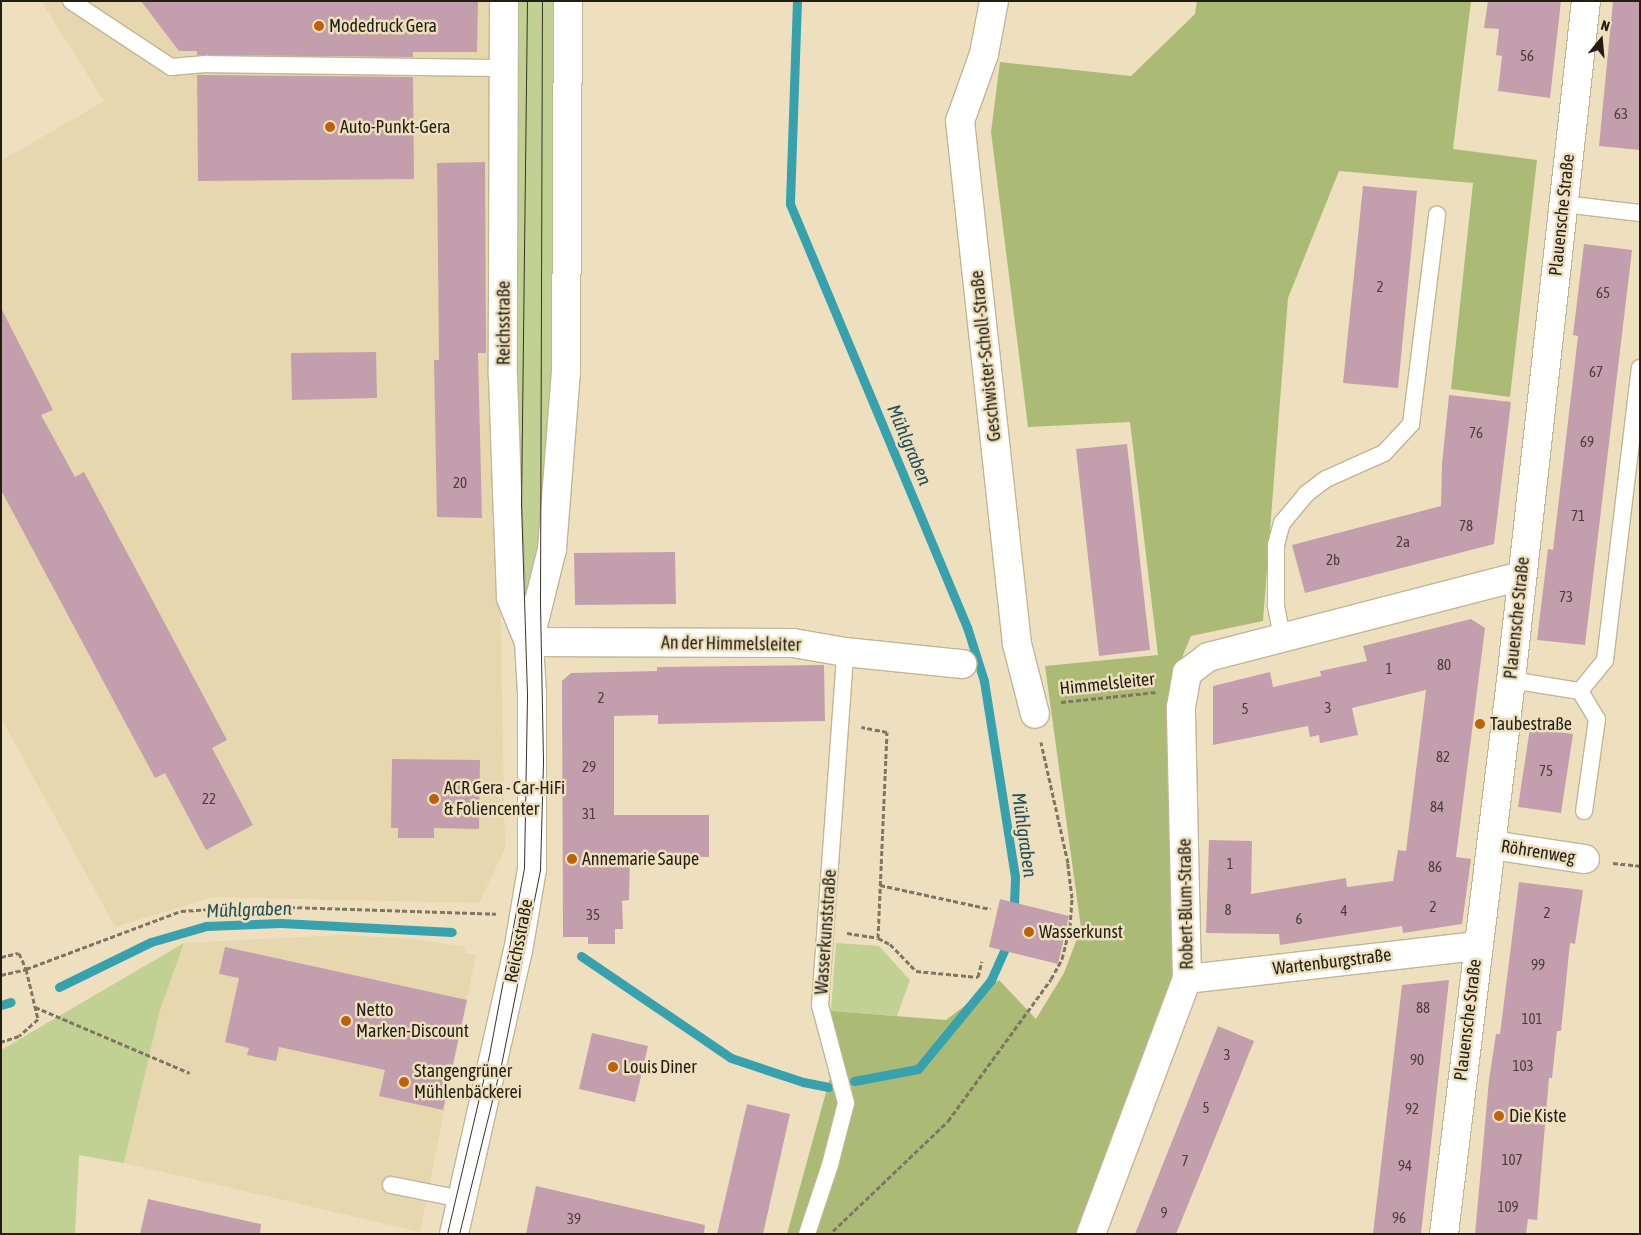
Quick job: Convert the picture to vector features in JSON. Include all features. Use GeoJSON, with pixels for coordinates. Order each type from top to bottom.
{"type":"FeatureCollection","features":[{"type":"Feature","properties":{"kind":"street","name":"Reichsstraße"},"geometry":{"type":"LineString","coordinates":[[504,1],[503,376],[511,598],[529,642]]}},
{"type":"Feature","properties":{"kind":"street","name":"Reichsstraße"},"geometry":{"type":"LineString","coordinates":[[454,1234],[524,915],[532,869],[532,694],[529,642],[552,549],[566,373],[568,1]]}},
{"type":"Feature","properties":{"kind":"street","name":"Geschwister-Scholl-Straße"},"geometry":{"type":"LineString","coordinates":[[994,1],[984,54],[960,120],[1018,644],[1034,710]]}},
{"type":"Feature","properties":{"kind":"street","name":"Plauensche Straße"},"geometry":{"type":"LineString","coordinates":[[1444,1234],[1477,946],[1492,845],[1586,1]]}},
{"type":"Feature","properties":{"kind":"street"},"geometry":{"type":"LineString","coordinates":[[1183,698],[1187,673],[1208,657],[1521,576]]}},
{"type":"Feature","properties":{"kind":"street","name":"An der Himmelsleiter"},"geometry":{"type":"LineString","coordinates":[[529,642],[793,643],[845,652],[962,664]]}},
{"type":"Feature","properties":{"kind":"street","name":"Robert-Blum-Straße"},"geometry":{"type":"LineString","coordinates":[[1091,1234],[1188,979],[1183,698]]}},
{"type":"Feature","properties":{"kind":"street","name":"Röhrenweg"},"geometry":{"type":"LineString","coordinates":[[1492,845],[1585,859]]}},
{"type":"Feature","properties":{"kind":"street","name":"Wartenburgstraße"},"geometry":{"type":"LineString","coordinates":[[1188,979],[1477,946]]}},
{"type":"Feature","properties":{"kind":"lane"},"geometry":{"type":"LineString","coordinates":[[71,1],[171,67],[208,64],[504,68]]}},
{"type":"Feature","properties":{"kind":"lane"},"geometry":{"type":"LineString","coordinates":[[1563,204],[1640,213]]}},
{"type":"Feature","properties":{"kind":"lane"},"geometry":{"type":"LineString","coordinates":[[1282,637],[1276,605],[1276,545],[1282,523],[1306,494],[1326,479],[1384,453],[1411,424],[1437,214]]}},
{"type":"Feature","properties":{"kind":"lane"},"geometry":{"type":"LineString","coordinates":[[1580,691],[1605,660],[1640,368]]}},
{"type":"Feature","properties":{"kind":"lane","name":"Wasserkunststraße"},"geometry":{"type":"LineString","coordinates":[[806,1234],[830,1165],[846,1103],[820,1005],[845,652]]}},
{"type":"Feature","properties":{"kind":"lane"},"geometry":{"type":"LineString","coordinates":[[1511,680],[1580,691]]}},
{"type":"Feature","properties":{"kind":"lane"},"geometry":{"type":"LineString","coordinates":[[1580,691],[1596,719],[1584,811]]}},
{"type":"Feature","properties":{"kind":"lane"},"geometry":{"type":"LineString","coordinates":[[391,1185],[462,1199]]}},
{"type":"Feature","properties":{"kind":"path","name":"Himmelsleiter"},"geometry":{"type":"LineString","coordinates":[[1034,710],[1183,698]]}},
{"type":"Feature","properties":{"kind":"path"},"geometry":{"type":"LineString","coordinates":[[830,1234],[948,1121],[1051,979],[1062,959],[1070,927],[1072,898],[1068,863],[1034,710]]}},
{"type":"Feature","properties":{"kind":"path"},"geometry":{"type":"LineString","coordinates":[[840,723],[887,732],[878,938]]}},
{"type":"Feature","properties":{"kind":"path"},"geometry":{"type":"LineString","coordinates":[[880,885],[990,909]]}},
{"type":"Feature","properties":{"kind":"path"},"geometry":{"type":"LineString","coordinates":[[1,975],[26,969],[181,911],[220,906],[524,915]]}},
{"type":"Feature","properties":{"kind":"path"},"geometry":{"type":"LineString","coordinates":[[826,930],[878,938],[890,944],[916,971],[978,977],[982,961]]}},
{"type":"Feature","properties":{"kind":"path"},"geometry":{"type":"LineString","coordinates":[[1,957],[19,953],[26,969],[38,1020],[19,1036],[1,1042]]}},
{"type":"Feature","properties":{"kind":"path"},"geometry":{"type":"LineString","coordinates":[[35,1007],[190,1073]]}},
{"type":"Feature","properties":{"kind":"shaded area"},"geometry":{"type":"Polygon","coordinates":[[[41,1],[489,1],[505,849],[479,903],[213,897],[115,927],[1,718],[1,161],[104,101],[41,1]]]}},
{"type":"Feature","properties":{"kind":"shaded area"},"geometry":{"type":"Polygon","coordinates":[[[341,935],[415,939],[466,947],[465,953],[476,955],[420,1232],[124,1163],[160,1010],[184,943],[341,935]]]}},
{"type":"Feature","properties":{"kind":"green space"},"geometry":{"type":"Polygon","coordinates":[[[514,1],[561,1],[557,431],[531,591],[517,604],[514,1]]]}},
{"type":"Feature","properties":{"kind":"green space"},"geometry":{"type":"Polygon","coordinates":[[[1197,1],[1471,1],[1453,149],[1537,160],[1510,397],[1451,389],[1473,183],[1339,171],[1288,298],[1263,621],[1191,636],[1174,677],[1173,977],[1076,1234],[787,1234],[836,1056],[831,1011],[946,1020],[999,980],[1036,1019],[1064,973],[1081,928],[1045,666],[1158,655],[1130,422],[1028,427],[991,132],[1000,62],[1131,76],[1195,14],[1197,1]]]}},
{"type":"Feature","properties":{"kind":"green space"},"geometry":{"type":"Polygon","coordinates":[[[184,943],[160,1010],[124,1163],[79,1155],[75,1234],[1,1234],[1,1050],[184,943]]]}},
{"type":"Feature","properties":{"kind":"green space"},"geometry":{"type":"Polygon","coordinates":[[[836,943],[879,946],[910,980],[897,1016],[831,1011],[836,943]]]}},
{"type":"Feature","properties":{"kind":"building","name":"Modedruck Gera"},"geometry":{"type":"Polygon","coordinates":[[[141,1],[478,1],[477,52],[413,52],[413,57],[197,55],[197,51],[179,51],[141,1]]]}},
{"type":"Feature","properties":{"kind":"building"},"geometry":{"type":"Polygon","coordinates":[[[1488,1],[1561,1],[1550,98],[1498,91],[1502,56],[1496,55],[1499,29],[1484,28],[1488,1]]]}},
{"type":"Feature","properties":{"kind":"building"},"geometry":{"type":"Polygon","coordinates":[[[1613,1],[1640,1],[1640,150],[1599,146],[1613,1]]]}},
{"type":"Feature","properties":{"kind":"building"},"geometry":{"type":"Polygon","coordinates":[[[197,75],[413,77],[414,179],[198,181],[197,75]]]}},
{"type":"Feature","properties":{"kind":"building"},"geometry":{"type":"Polygon","coordinates":[[[485,162],[486,353],[478,353],[482,518],[437,517],[434,360],[439,360],[437,163],[485,162]]]}},
{"type":"Feature","properties":{"kind":"building"},"geometry":{"type":"Polygon","coordinates":[[[1363,186],[1417,191],[1398,388],[1343,383],[1363,186]]]}},
{"type":"Feature","properties":{"kind":"building"},"geometry":{"type":"Polygon","coordinates":[[[1584,244],[1632,250],[1585,645],[1537,640],[1548,549],[1553,550],[1578,336],[1573,335],[1584,244]]]}},
{"type":"Feature","properties":{"kind":"building"},"geometry":{"type":"Polygon","coordinates":[[[1,308],[53,410],[41,415],[75,477],[84,472],[227,740],[212,748],[253,825],[206,850],[165,773],[155,778],[1,490],[1,308]]]}},
{"type":"Feature","properties":{"kind":"building"},"geometry":{"type":"Polygon","coordinates":[[[376,352],[377,398],[292,400],[291,353],[376,352]]]}},
{"type":"Feature","properties":{"kind":"building"},"geometry":{"type":"Polygon","coordinates":[[[1449,395],[1511,402],[1494,544],[1305,593],[1292,545],[1441,506],[1442,464],[1449,395]]]}},
{"type":"Feature","properties":{"kind":"building"},"geometry":{"type":"Polygon","coordinates":[[[1127,444],[1150,650],[1099,656],[1076,449],[1127,444]]]}},
{"type":"Feature","properties":{"kind":"building"},"geometry":{"type":"Polygon","coordinates":[[[675,552],[676,604],[575,605],[574,553],[675,552]]]}},
{"type":"Feature","properties":{"kind":"building"},"geometry":{"type":"Polygon","coordinates":[[[1471,619],[1485,628],[1456,857],[1471,859],[1462,924],[1403,933],[1402,926],[1280,945],[1279,934],[1206,933],[1209,840],[1252,841],[1251,894],[1346,878],[1347,887],[1393,881],[1398,850],[1406,851],[1426,690],[1352,708],[1358,735],[1320,743],[1319,735],[1310,737],[1308,726],[1213,745],[1213,686],[1270,672],[1273,687],[1321,676],[1320,671],[1367,661],[1363,646],[1471,619]]]}},
{"type":"Feature","properties":{"kind":"building"},"geometry":{"type":"Polygon","coordinates":[[[824,665],[825,721],[658,724],[658,715],[614,716],[614,815],[709,815],[709,857],[630,856],[629,900],[622,901],[623,929],[615,929],[615,944],[588,944],[588,937],[563,937],[562,681],[571,673],[657,671],[657,667],[824,665]]]}},
{"type":"Feature","properties":{"kind":"building"},"geometry":{"type":"Polygon","coordinates":[[[1530,728],[1573,734],[1561,813],[1518,807],[1530,728]]]}},
{"type":"Feature","properties":{"kind":"building"},"geometry":{"type":"Polygon","coordinates":[[[392,759],[480,760],[479,829],[434,828],[434,838],[398,838],[398,828],[391,828],[392,759]]]}},
{"type":"Feature","properties":{"kind":"building"},"geometry":{"type":"Polygon","coordinates":[[[1519,882],[1583,890],[1575,944],[1570,943],[1561,1031],[1557,1031],[1552,1078],[1549,1078],[1537,1220],[1528,1219],[1526,1234],[1475,1234],[1489,1080],[1496,1034],[1500,1034],[1519,882]]]}},
{"type":"Feature","properties":{"kind":"building","name":"Wasserkunst"},"geometry":{"type":"Polygon","coordinates":[[[1000,899],[1069,916],[1058,964],[989,947],[1000,899]]]}},
{"type":"Feature","properties":{"kind":"building","name":"Netto Marken-Discount"},"geometry":{"type":"Polygon","coordinates":[[[225,947],[467,1000],[443,1110],[379,1096],[385,1070],[279,1047],[276,1061],[247,1055],[249,1048],[225,1042],[239,978],[219,974],[225,947]]]}},
{"type":"Feature","properties":{"kind":"building"},"geometry":{"type":"Polygon","coordinates":[[[1449,980],[1421,1234],[1373,1234],[1402,985],[1449,980]]]}},
{"type":"Feature","properties":{"kind":"building"},"geometry":{"type":"Polygon","coordinates":[[[1218,1026],[1254,1041],[1176,1234],[1135,1234],[1218,1026]]]}},
{"type":"Feature","properties":{"kind":"building","name":"Louis Diner"},"geometry":{"type":"Polygon","coordinates":[[[592,1033],[648,1046],[635,1102],[579,1089],[592,1033]]]}},
{"type":"Feature","properties":{"kind":"building"},"geometry":{"type":"Polygon","coordinates":[[[747,1104],[790,1114],[763,1234],[717,1234],[747,1104]]]}},
{"type":"Feature","properties":{"kind":"building"},"geometry":{"type":"Polygon","coordinates":[[[536,1186],[705,1225],[704,1234],[526,1234],[536,1186]]]}},
{"type":"Feature","properties":{"kind":"building"},"geometry":{"type":"Polygon","coordinates":[[[148,1199],[261,1224],[260,1234],[140,1234],[148,1199]]]}},
{"type":"Feature","properties":{"kind":"waterway","name":"Mühlgraben"},"geometry":{"type":"LineString","coordinates":[[797,1],[790,204],[967,627],[984,681],[1015,877],[1014,903]]}},
{"type":"Feature","properties":{"kind":"waterway","name":"Mühlgraben"},"geometry":{"type":"LineString","coordinates":[[59,987],[151,942],[206,926],[281,923],[452,932]]}},
{"type":"Feature","properties":{"kind":"waterway","name":"Mühlgraben"},"geometry":{"type":"LineString","coordinates":[[854,1081],[918,1069],[991,980],[1004,951]]}},
{"type":"Feature","properties":{"kind":"waterway","name":"Mühlgraben"},"geometry":{"type":"LineString","coordinates":[[581,956],[731,1058],[803,1082],[829,1087]]}},
{"type":"Feature","properties":{"kind":"waterway","name":"Mühlgraben"},"geometry":{"type":"LineString","coordinates":[[1,1005],[11,1002]]}},
{"type":"Feature","properties":{"kind":"tram line"},"geometry":{"type":"LineString","coordinates":[[447,1234],[489,1055],[524,868],[527,694],[521,506],[527,1]]}},
{"type":"Feature","properties":{"kind":"tram line"},"geometry":{"type":"LineString","coordinates":[[459,1234],[502,1060],[540,869],[543,760],[540,600],[542,1]]}},
{"type":"Feature","properties":{"kind":"place","name":"Modedruck Gera"},"geometry":{"type":"Point","coordinates":[319,26]}},
{"type":"Feature","properties":{"kind":"place","name":"Auto-Punkt-Gera"},"geometry":{"type":"Point","coordinates":[330,127]}},
{"type":"Feature","properties":{"kind":"place","name":"Taubestraße"},"geometry":{"type":"Point","coordinates":[1480,724]}},
{"type":"Feature","properties":{"kind":"place","name":"ACR Gera - Car-HiFi & Foliencenter"},"geometry":{"type":"Point","coordinates":[434,799]}},
{"type":"Feature","properties":{"kind":"place","name":"Annemarie Saupe"},"geometry":{"type":"Point","coordinates":[572,859]}},
{"type":"Feature","properties":{"kind":"place","name":"Wasserkunst"},"geometry":{"type":"Point","coordinates":[1029,932]}},
{"type":"Feature","properties":{"kind":"place","name":"Netto Marken-Discount"},"geometry":{"type":"Point","coordinates":[346,1021]}},
{"type":"Feature","properties":{"kind":"place","name":"Louis Diner"},"geometry":{"type":"Point","coordinates":[613,1067]}},
{"type":"Feature","properties":{"kind":"place","name":"Stangengrüner Mühlenbäckerei"},"geometry":{"type":"Point","coordinates":[404,1082]}},
{"type":"Feature","properties":{"kind":"place","name":"Die Kiste"},"geometry":{"type":"Point","coordinates":[1499,1116]}}]}
